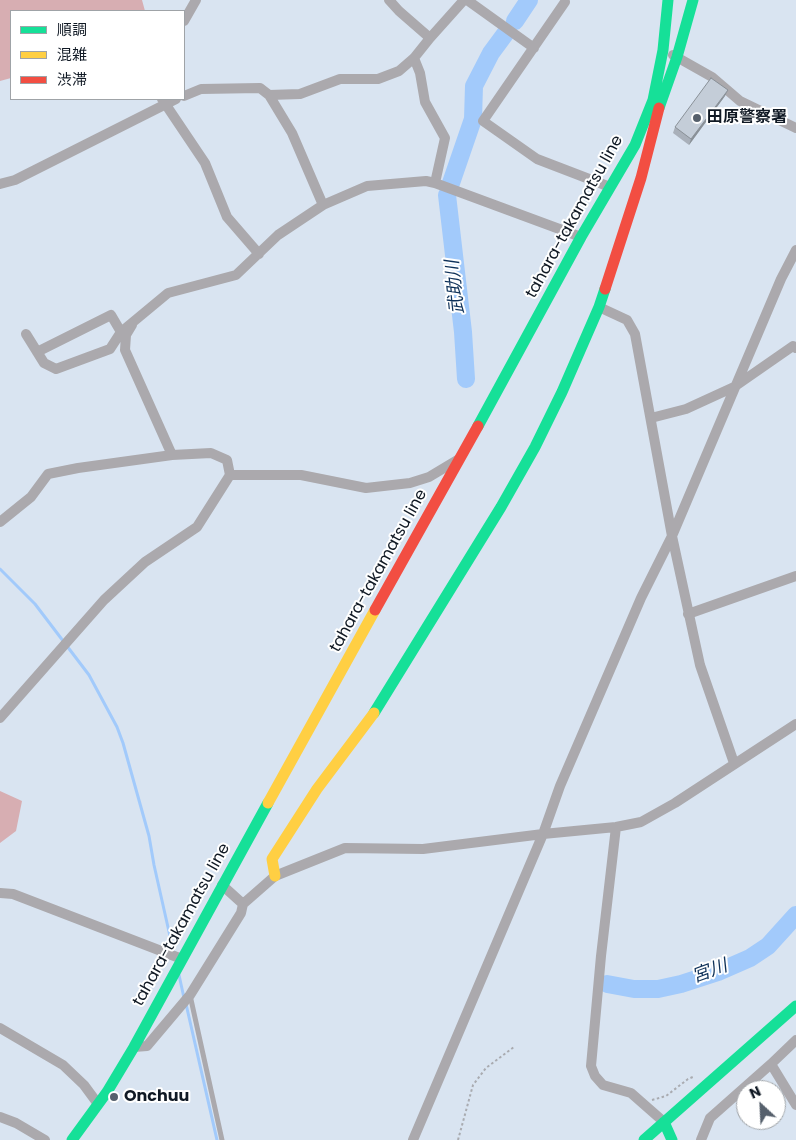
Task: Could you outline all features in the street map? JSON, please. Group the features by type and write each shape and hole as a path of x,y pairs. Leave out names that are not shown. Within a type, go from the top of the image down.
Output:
{"main road":[{"name":"tahara-takamatsu line","path":"72,1140 107,1092 134,1047 581,237 635,145 656,102 668,0"},
{"path":"275,876 272,859 318,789 369,721 501,508 535,447 562,392 599,307 641,178 656,102 677,57 694,0"},
{"path":"644,1140 796,1006"},
{"path":"664,1122 672,1140"}],"street":[{"path":"185,19 196,0"},
{"path":"390,0 399,11 430,38"},
{"path":"269,95 300,94 340,79 378,80 399,71 414,58 466,0 534,48"},
{"path":"564,2 483,121 537,159 610,187"},
{"path":"663,50 712,77 740,101 796,128"},
{"path":"414,58 420,73 425,102 445,138 435,183"},
{"path":"185,96 201,89 250,88 260,88 269,95 292,133 323,205"},
{"path":"0,184 15,180 163,101 205,163 227,217 259,254"},
{"path":"26,334 44,363 56,369 110,349 121,332 168,293 236,275 278,235 323,205 367,186 426,181 435,183 581,237"},
{"path":"413,1140 543,834 560,786 641,598 672,536 781,279 796,250"},
{"path":"599,307 628,320 635,334 688,614 700,665 734,763"},
{"path":"37,352 111,315 121,332"},
{"path":"134,321 126,335 125,350 172,455"},
{"path":"651,418 686,409 734,387 793,346 796,348"},
{"path":"0,522 31,497 48,474 172,455 211,453 227,460 230,474 196,527 144,562 104,600 0,718"},
{"path":"230,474 301,475 366,488 410,483 429,477 460,458"},
{"path":"688,614 796,576"},
{"path":"134,1047 147,1046 190,995 241,913 243,904 275,876 345,848 423,849 616,827 641,822 675,803 796,724"},
{"path":"616,827 591,1066 595,1076 603,1085 631,1093 664,1122"},
{"path":"222,885 243,904"},
{"path":"0,893 13,894 182,959"},
{"path":"0,1028 63,1065 84,1084 98,1104"},
{"path":"701,1140 710,1118 772,1064 796,1040"},
{"path":"772,1064 796,1105"},
{"path":"0,1117 16,1122 45,1140"}],"lane":[{"path":"190,995 222,1140"}],"path":[{"path":"458,1140 473,1085 486,1068 514,1046"}],"shaded area":[{"path":"0,0 142,0 145,10 10,10 10,78 0,81"},
{"path":"0,791 22,801 16,831 0,843"}],"building":[{"path":"711,78 728,90 691,139 675,127"}],"waterway":[{"name":"武助川","path":"515,21 529,0"},
{"name":"武助川","path":"451,183 473,119 474,86 491,53 505,34"},
{"name":"武助川","path":"447,195 463,332 466,379"},
{"path":"0,569 35,604 89,675 117,727 149,836 174,954"},
{"name":"宮川","path":"607,984 634,989 658,989 718,972 750,958 768,946 796,915"},
{"path":"179,975 184,998"},
{"path":"186,1004 217,1140"}],"traffic: fast":[{"path":"478,426 581,237 635,145 653,100 663,50 668,0"},
{"path":"659,108 677,57 693,0"},
{"path":"374,713 501,507 535,447 562,392 605,289"},
{"path":"72,1140 107,1092 134,1047 268,803"},
{"path":"644,1140 796,1006"},
{"path":"664,1122 672,1140"}],"traffic: slow":[{"path":"268,803 375,610"},
{"path":"275,876 272,859 317,789 374,713"}],"traffic: jam":[{"path":"605,289 641,178 659,108"},
{"path":"375,610 478,426"}],"place":[{"name":"田原警察署","path":"697,118"},
{"name":"Onchuu","path":"114,1097"}]}
